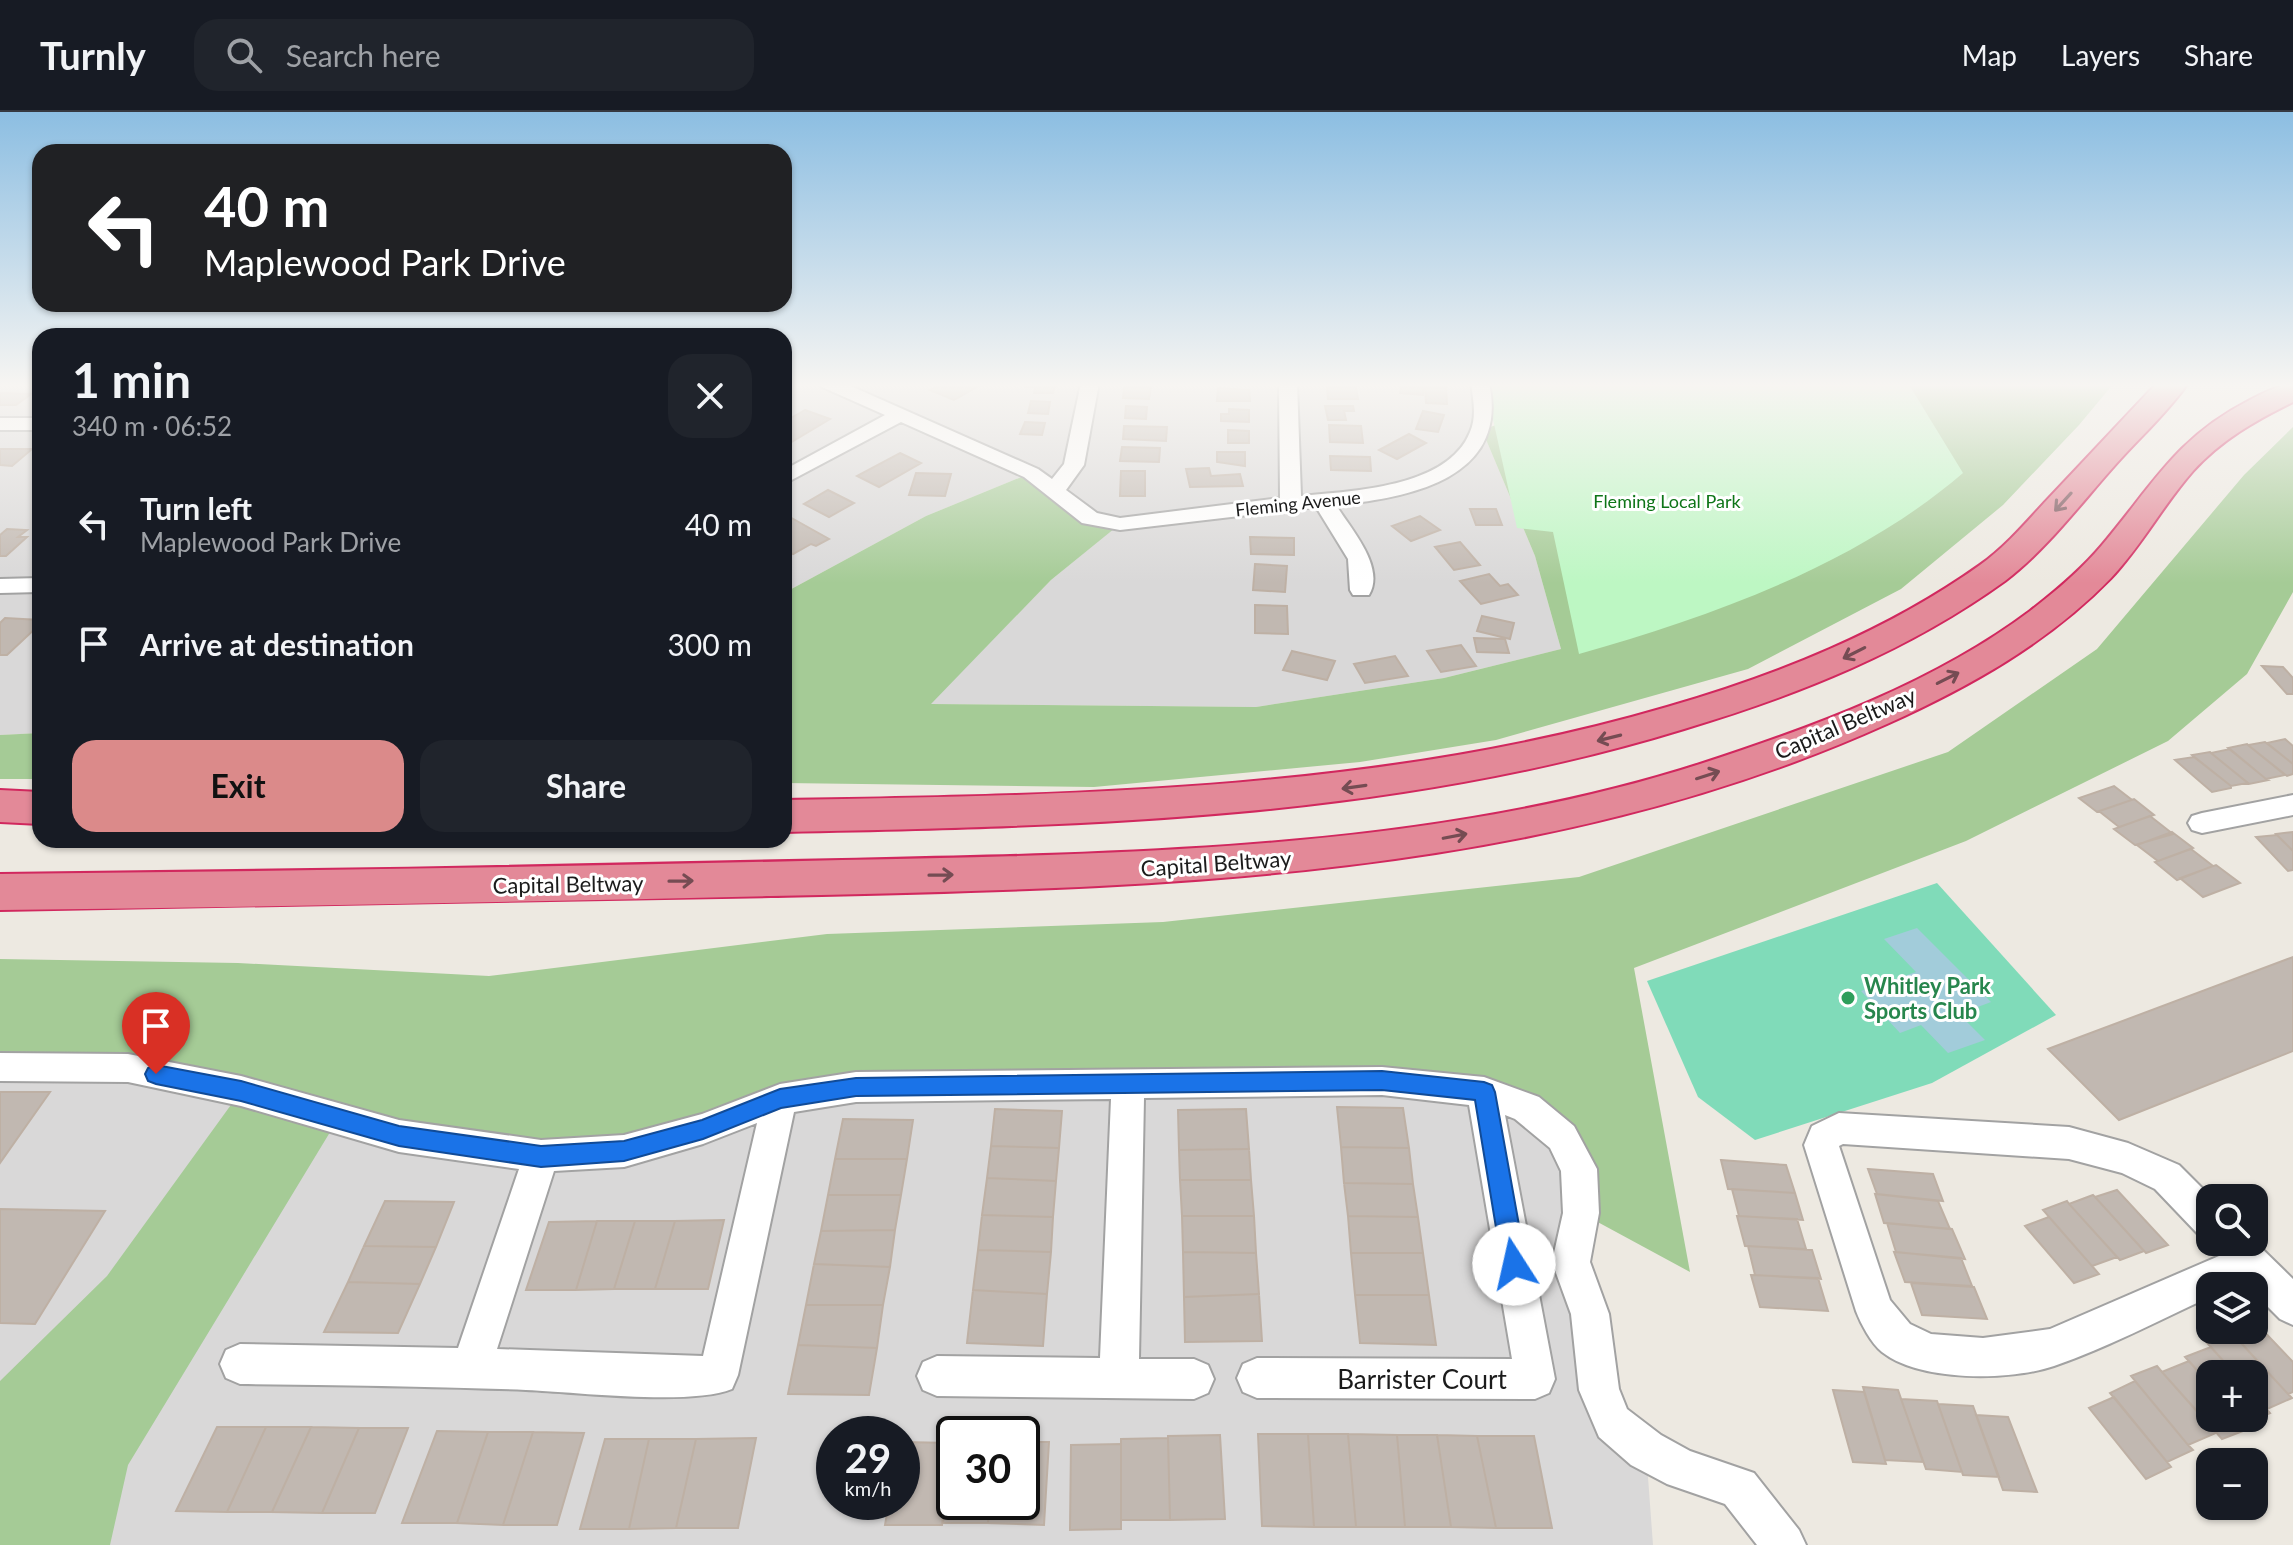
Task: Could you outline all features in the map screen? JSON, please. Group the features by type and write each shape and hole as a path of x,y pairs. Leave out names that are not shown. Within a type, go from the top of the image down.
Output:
{"highway":[{"path":"792,816 1185,805 1411,779 1611,738 1690,715 1842,659 1909,625 1988,576 2035,533 2111,450"},
{"name":"Capital Beltway","path":"0,892 435,887 1060,873 1198,866 1424,841 1552,818 1648,794 1821,736 1967,668 2015,639 2064,603 2103,567 2178,468 2196,450"},
{"path":"2103,567 2190,473 2220,450"},
{"path":"0,806 32,808"},
{"path":"0,831 32,831"},
{"path":"0,923 435,887"}],"street":[{"path":"792,474 835,450"},
{"name":"Fleming Avenue","path":"978,450 1031,473 1090,518 1120,524 1378,494 1422,482 1460,460 1467,450"},
{"path":"1054,491 1074,465 1077,450"},
{"path":"1290,450 1291,503"},
{"path":"1322,500 1359,559 1361,590"},
{"path":"0,586 32,585"},
{"path":"2202,823 2293,805"},
{"path":"0,1067 128,1068 241,1091 399,1136 541,1156 624,1151 703,1129 780,1099 856,1087 1382,1081 1484,1092 1527,1108 1562,1137 1579,1169 1581,1213 1571,1262 1590,1314 1599,1390 1613,1423 1646,1450 1682,1469 1739,1488 1784,1545"},
{"path":"1119,1378 1128,1082"},
{"name":"Barrister Court","path":"1257,1378 1535,1379 1484,1092"},
{"path":"240,1364 471,1368 675,1377 718,1375 780,1099"},
{"path":"2196,1207 2167,1177 2128,1159 2069,1143 1839,1128 1824,1137 1821,1145 1875,1311 1896,1338 1930,1353 1983,1358 2051,1348 2231,1256"},
{"path":"471,1368 541,1156"},
{"path":"2243,1256 2293,1306"},
{"path":"937,1376 1194,1379"}],"shaded area":[{"path":"0,450 32,450 32,733 0,735"},
{"path":"792,450 1490,450 1535,556 1561,649 1444,678 1256,707 930,704 1051,580 1119,524 1090,518 1031,473 926,516 792,589"},
{"path":"0,1067 780,1099 1484,1092 1562,1137 1613,1423 1646,1450 1653,1545 0,1545"}],"green space":[{"path":"1490,450 2055,450 2003,505 1901,589 1748,669 1496,740 1360,762 1094,787 792,783 792,589 926,516 1031,473 1089,518 1120,524 1051,580 931,704 1256,707 1444,678 1561,649 1535,556"},
{"name":"Fleming Local Park","path":"1500,450 1949,450 1963,473 1921,506 1830,561 1781,584 1680,623 1579,654 1553,532 1517,528"},
{"path":"2270,450 2293,450 2293,592 2247,674 2168,741 1966,841 1634,968 1690,1272 1581,1213 1579,1169 1484,1092 856,1087 624,1151 338,1119 128,1465 110,1545 0,1545 0,1381 107,1276 241,1091 0,1067 0,959 238,963 489,976 827,934 1163,922 1579,877 1948,752 2097,649 2244,475"},
{"path":"32,733 32,779 0,779 0,735"},
{"name":"Whitley Park Sports Club","path":"1937,883 2056,1015 1932,1083 1755,1140 1698,1097 1647,981"}],"water":[{"path":"1917,928 1991,1002 1959,1014 1985,1040 1948,1053 1921,1025 1900,1033 1861,991 1916,972 1884,939"}],"building":[{"path":"0,450 31,450 12,466 0,465"},
{"path":"1122,450 1160,450 1159,462 1120,461"},
{"path":"1379,450 1414,450 1397,459"},
{"path":"1217,452 1245,452 1245,466 1217,462"},
{"path":"900,453 921,463 879,487 857,476"},
{"path":"1330,456 1370,457 1371,471 1331,470"},
{"path":"1209,468 1211,476 1240,474 1243,486 1190,487 1186,469"},
{"path":"1121,471 1145,471 1145,496 1120,496"},
{"path":"916,473 951,474 945,496 909,495"},
{"path":"828,490 854,503 829,517 804,504"},
{"path":"1470,509 1496,509 1502,525 1476,525"},
{"path":"1420,516 1440,530 1411,541 1392,526"},
{"path":"792,518 829,539 816,546 811,544 793,554"},
{"path":"7,529 27,530 18,537 27,537 6,556 0,556 0,535"},
{"path":"1250,537 1294,538 1294,555 1251,554"},
{"path":"1460,542 1480,565 1454,570 1435,547"},
{"path":"1255,564 1287,566 1285,592 1253,590"},
{"path":"1489,574 1500,586 1508,584 1518,595 1481,604 1460,581"},
{"path":"1255,605 1287,606 1288,634 1255,633"},
{"path":"1482,616 1514,623 1510,639 1477,631"},
{"path":"5,618 32,620 32,632 7,655 0,655 0,623"},
{"path":"1474,638 1505,639 1509,653 1477,652"},
{"path":"1461,645 1476,666 1441,672 1427,651"},
{"path":"1292,651 1335,661 1327,680 1283,670"},
{"path":"1395,656 1408,676 1365,683 1354,664"},
{"path":"2262,666 2283,667 2293,678 2293,694 2287,694"},
{"path":"2285,739 2293,746 2293,764 2267,743"},
{"path":"2265,742 2293,764 2293,774 2287,776 2248,745"},
{"path":"2247,744 2285,775 2266,779 2228,748"},
{"path":"2230,749 2268,780 2249,784 2211,753"},
{"path":"2210,752 2248,783 2231,786 2192,755"},
{"path":"2194,757 2231,788 2212,792 2175,760"},
{"path":"2114,786 2132,800 2097,812 2079,798"},
{"path":"2134,799 2154,815 2119,827 2099,811"},
{"path":"2150,816 2173,834 2135,845 2114,829"},
{"path":"2172,832 2193,848 2158,861 2137,845"},
{"path":"2293,832 2293,851 2276,834"},
{"path":"2277,835 2293,851 2293,870 2288,871 2256,837"},
{"path":"2191,849 2213,866 2177,880 2155,862"},
{"path":"2216,865 2240,883 2203,897 2180,878"},
{"path":"2293,957 2293,1051 2119,1120 2048,1049"},
{"path":"0,1092 50,1092 0,1163"},
{"path":"1337,1107 1403,1108 1409,1148 1341,1147"},
{"path":"995,1109 1062,1111 1059,1148 991,1146"},
{"path":"1246,1109 1249,1149 1179,1150 1178,1110"},
{"path":"843,1119 913,1120 907,1159 835,1159"},
{"path":"991,1146 1059,1148 1056,1181 987,1178"},
{"path":"1341,1147 1409,1148 1413,1184 1344,1183"},
{"path":"1249,1149 1251,1180 1180,1180 1179,1150"},
{"path":"835,1159 907,1159 901,1195 828,1195"},
{"path":"1721,1160 1786,1165 1795,1193 1728,1189"},
{"path":"1868,1169 1933,1174 1943,1201 1877,1194"},
{"path":"987,1178 1056,1181 1053,1217 982,1215"},
{"path":"1180,1180 1251,1180 1254,1216 1182,1216"},
{"path":"1344,1183 1413,1184 1418,1217 1348,1216"},
{"path":"1732,1189 1795,1193 1803,1220 1739,1216"},
{"path":"2117,1190 2168,1245 2146,1253 2095,1197"},
{"path":"1875,1194 1938,1201 1950,1229 1884,1223"},
{"path":"828,1195 901,1195 895,1230 821,1231"},
{"path":"2093,1195 2144,1251 2120,1260 2069,1204"},
{"path":"385,1201 454,1202 436,1247 364,1246"},
{"path":"2067,1201 2117,1257 2092,1266 2043,1210"},
{"path":"0,1209 105,1211 35,1324 0,1323"},
{"path":"982,1215 1053,1217 1051,1252 978,1250"},
{"path":"1182,1216 1254,1216 1256,1253 1183,1252"},
{"path":"1348,1216 1418,1217 1423,1253 1351,1253"},
{"path":"1737,1216 1797,1219 1806,1249 1745,1246"},
{"path":"2049,1217 2099,1274 2074,1283 2025,1226"},
{"path":"724,1220 708,1289 655,1289 675,1221"},
{"path":"597,1221 635,1221 614,1289 576,1290"},
{"path":"597,1221 576,1290 526,1290 549,1222"},
{"path":"635,1221 675,1221 655,1289 614,1289"},
{"path":"1887,1223 1952,1229 1965,1259 1896,1252"},
{"path":"895,1230 890,1267 814,1264 821,1231"},
{"path":"364,1246 436,1247 420,1284 348,1282"},
{"path":"1748,1246 1812,1250 1821,1279 1755,1275"},
{"path":"978,1250 1051,1252 1047,1294 973,1290"},
{"path":"1183,1252 1256,1253 1259,1294 1184,1297"},
{"path":"1894,1252 1961,1258 1972,1286 1905,1282"},
{"path":"1351,1253 1423,1253 1429,1295 1355,1295"},
{"path":"814,1264 890,1267 883,1305 806,1305"},
{"path":"1751,1275 1818,1278 1828,1311 1760,1307"},
{"path":"348,1282 420,1284 398,1333 324,1332"},
{"path":"1911,1283 1974,1287 1987,1319 1922,1315"},
{"path":"973,1290 1047,1294 1043,1346 967,1343"},
{"path":"1259,1294 1262,1341 1185,1342 1184,1297"},
{"path":"1355,1295 1429,1295 1436,1345 1360,1343"},
{"path":"806,1305 883,1305 877,1348 798,1345"},
{"path":"2268,1336 2293,1362 2293,1392 2288,1394 2268,1372 2268,1360 2257,1360 2242,1344 2268,1344"},
{"path":"2208,1344 2242,1344 2257,1360 2222,1360"},
{"path":"798,1345 877,1348 869,1395 788,1394"},
{"path":"2211,1347 2223,1360 2196,1360 2196,1369 2185,1357"},
{"path":"2189,1361 2196,1369 2196,1410 2162,1372"},
{"path":"2157,1366 2196,1410 2196,1432 2216,1433 2188,1445 2131,1376"},
{"path":"2268,1372 2292,1398 2268,1409"},
{"path":"2135,1381 2193,1450 2167,1462 2110,1393"},
{"path":"1863,1387 1898,1390 1923,1462 1885,1460"},
{"path":"1833,1390 1864,1392 1886,1464 1853,1462"},
{"path":"2114,1397 2171,1467 2146,1479 2089,1408"},
{"path":"1901,1399 1937,1401 1962,1472 1926,1469"},
{"path":"1938,1404 1973,1406 1999,1477 1963,1475"},
{"path":"1976,1415 2008,1417 2037,1492 2003,1490"},
{"path":"217,1427 266,1427 227,1512 176,1511"},
{"path":"266,1427 311,1427 272,1512 227,1512"},
{"path":"311,1427 359,1428 322,1513 272,1512"},
{"path":"359,1428 408,1428 375,1513 322,1513"},
{"path":"437,1431 488,1432 457,1523 402,1523"},
{"path":"488,1432 533,1432 503,1525 457,1523"},
{"path":"533,1432 584,1433 557,1525 503,1525"},
{"path":"2216,1432 2240,1432 2222,1439"},
{"path":"1258,1434 1308,1434 1314,1527 1262,1526"},
{"path":"1308,1434 1348,1434 1356,1527 1314,1527"},
{"path":"1348,1434 1397,1435 1405,1527 1356,1527"},
{"path":"1220,1435 1225,1519 1170,1520 1168,1436"},
{"path":"1397,1435 1437,1435 1451,1527 1405,1527"},
{"path":"1437,1435 1477,1436 1496,1528 1451,1527"},
{"path":"1477,1436 1534,1436 1552,1528 1496,1528"},
{"path":"756,1438 738,1528 676,1528 696,1439"},
{"path":"1168,1438 1170,1520 1121,1520 1121,1439"},
{"path":"605,1439 649,1439 629,1529 580,1529"},
{"path":"649,1439 696,1439 676,1528 629,1529"},
{"path":"920,1442 936,1443 936,1520 943,1520 942,1525 885,1525 886,1520 920,1520"},
{"path":"1040,1442 1049,1442 1044,1525 988,1523 988,1520 1040,1520"},
{"path":"1121,1444 1121,1529 1070,1530 1071,1445"},
{"path":"943,1520 988,1520 988,1523 943,1523"}],"place":[{"name":"Whitley Park Sports Club","path":"1848,998"}],"route":[{"path":"156,1074 241,1091 399,1136 541,1156 624,1151 703,1129 780,1099 856,1087 1382,1081 1484,1092 1514,1264"}]}
